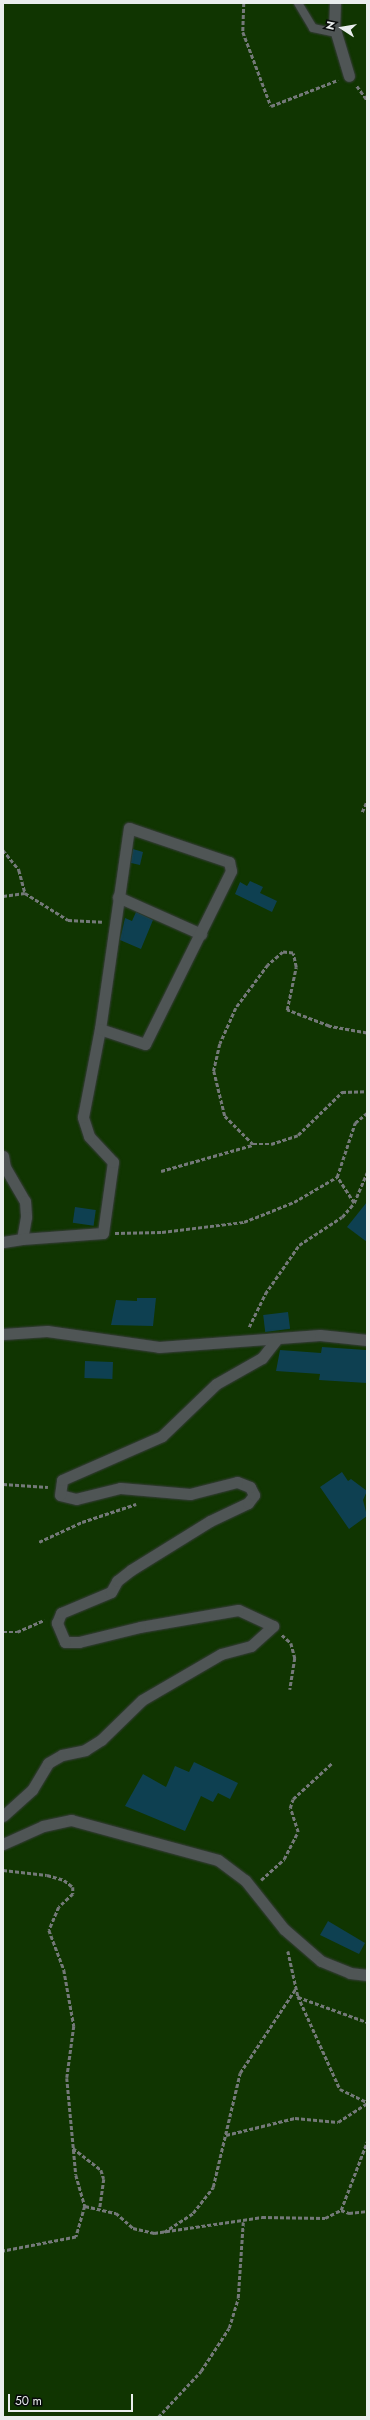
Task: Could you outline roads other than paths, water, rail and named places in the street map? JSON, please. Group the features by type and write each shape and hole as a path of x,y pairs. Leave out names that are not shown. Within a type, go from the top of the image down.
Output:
{"street":[{"path":"335,3 336,33 349,76"},
{"path":"3,1242 22,1239 103,1233 113,1162 90,1136 83,1116 100,1029 114,923 129,828 229,862 231,871 146,1044 100,1029"},
{"path":"118,898 201,934"},
{"path":"3,1156 5,1167 25,1201 22,1239"},
{"path":"3,1334 46,1331 159,1348 276,1340 320,1335 367,1340"},
{"path":"3,1816 32,1790 48,1763 62,1755 85,1750 101,1740 142,1700 221,1654 251,1646 273,1626 238,1610 140,1627 80,1642 64,1642 57,1623 61,1613 111,1592 117,1581 131,1570 210,1521 248,1503 254,1495 250,1487 237,1482 190,1494 120,1488 76,1498 60,1495 58,1488 62,1480 77,1471 120,1457 162,1436 216,1384 262,1358 276,1340"},
{"path":"3,1844 44,1826 71,1820 218,1860 252,1888 284,1929 335,1968 367,1975"}],"lane":[{"path":"298,3 313,28 336,33"}]}
